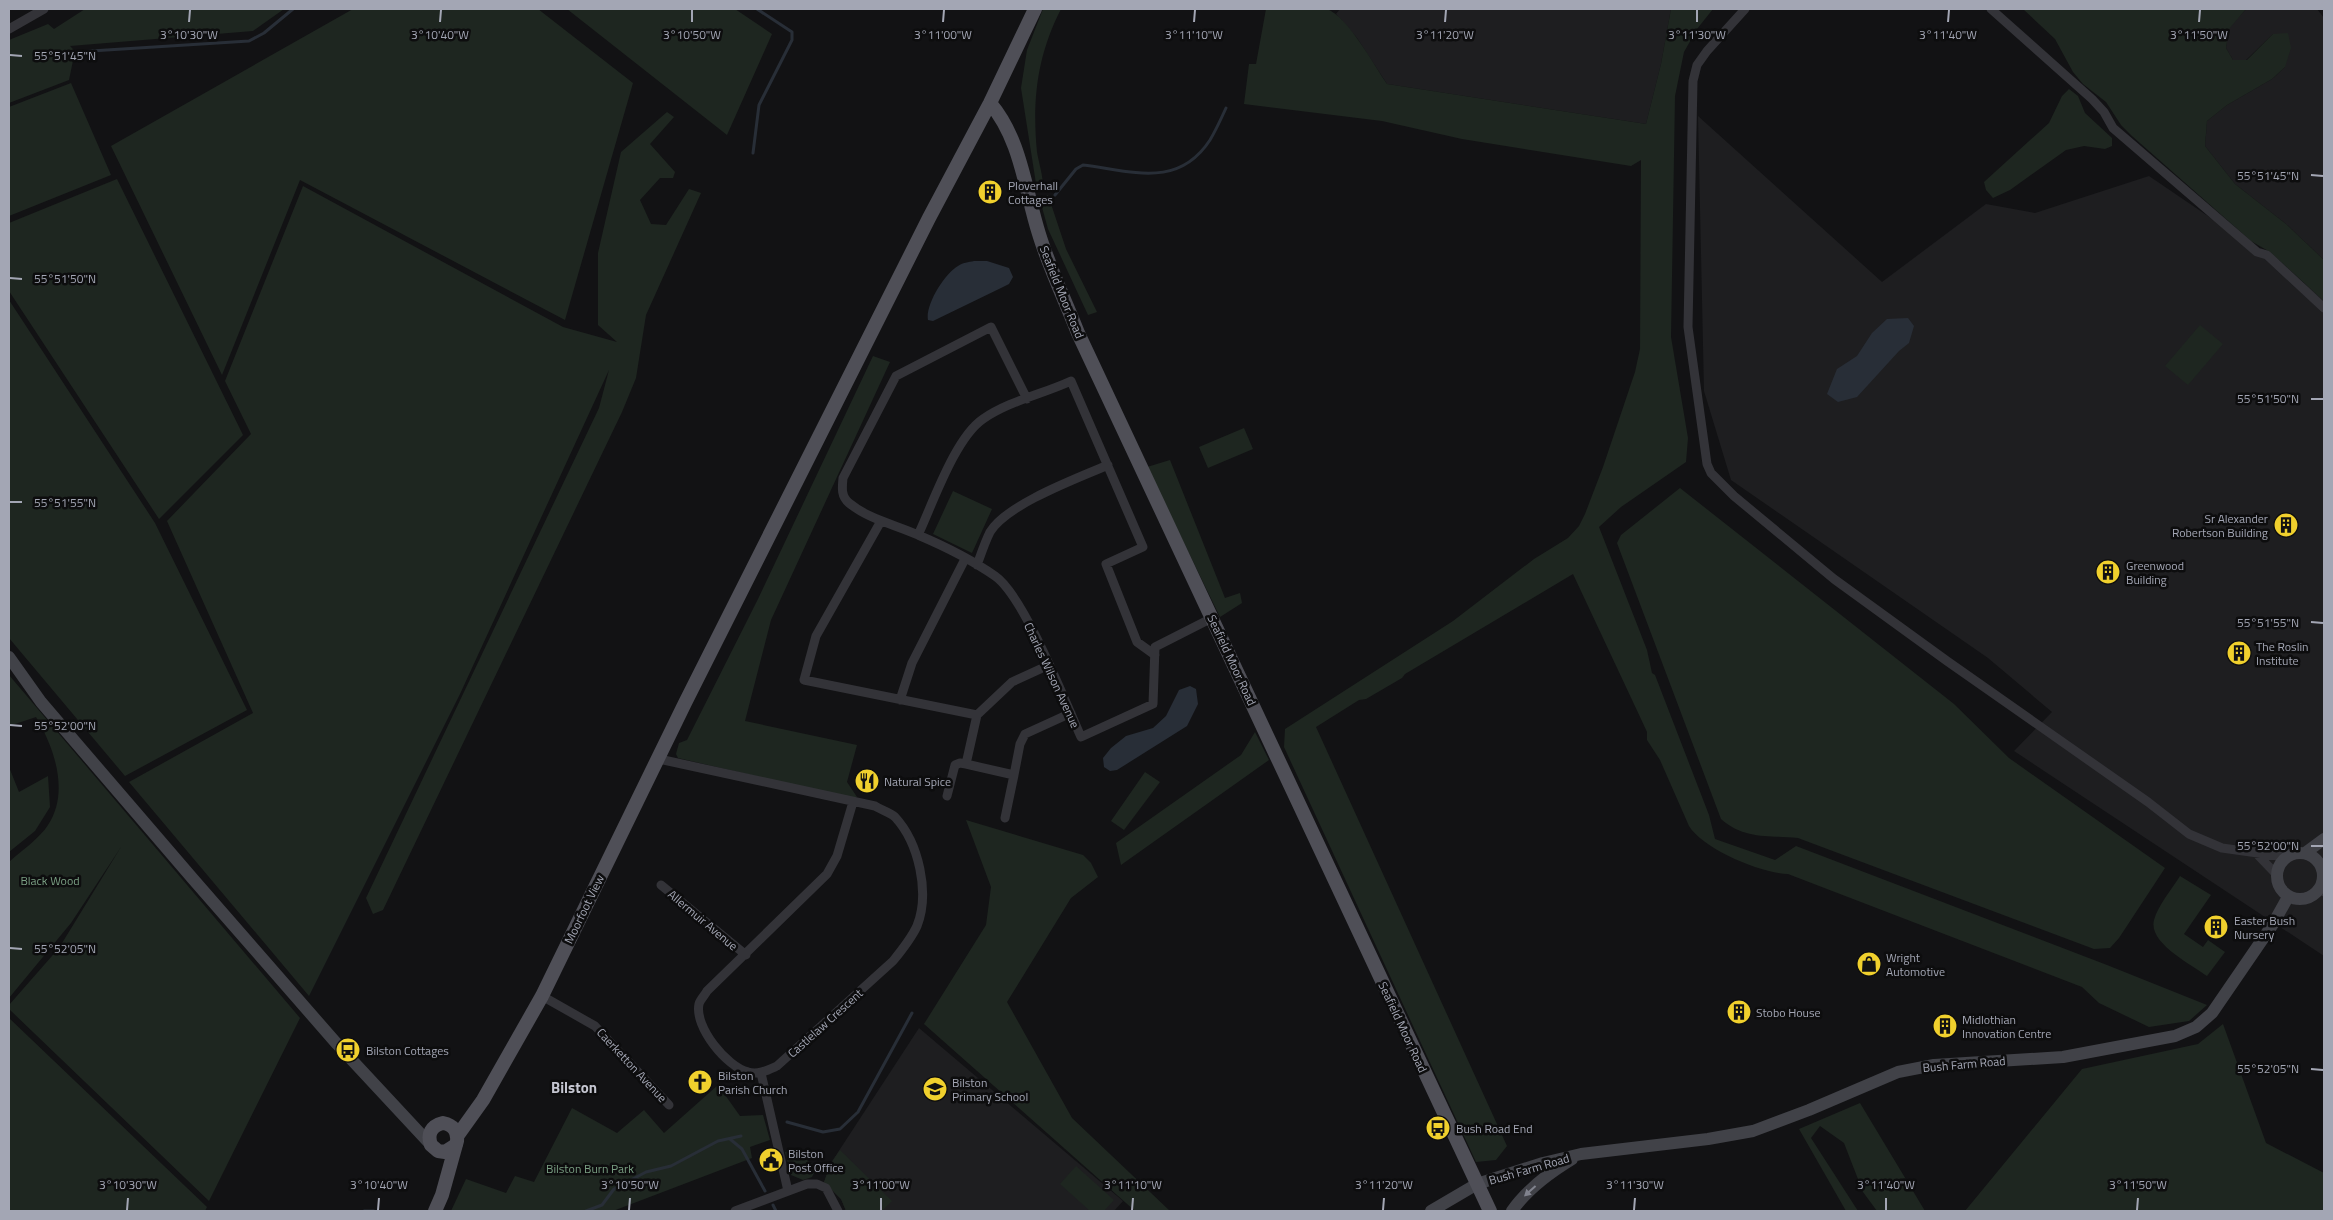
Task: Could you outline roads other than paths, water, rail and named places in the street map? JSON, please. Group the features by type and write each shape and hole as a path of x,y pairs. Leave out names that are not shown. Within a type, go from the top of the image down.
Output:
{"main road":[{"name":"Moorfoot View","path":"435,1211 457,1140 495,1081 542,996 685,703 929,218 990,102 1035,9"},
{"name":"Seafield Moor Road","path":"990,102 1000,114 1011,136 1039,235 1078,333 1490,1211"},
{"name":"Moorfoot View","path":"448,1124 475,1110"},
{"path":"434,1148 445,1152 457,1140 456,1131 448,1124 438,1124 430,1132 434,1148 445,1181"}],"street":[{"path":"9,29 44,9"},
{"path":"1745,9 1707,51 1697,65 1693,81 1688,327 1705,449 1711,473 1734,496 1834,579 1947,661 2140,796 2189,834 2222,848 2286,857"},
{"path":"1990,9 2092,99 2104,112 2113,128 2257,252 2267,256 2324,308"},
{"name":"Charles Wilson Avenue","path":"1027,399 991,327 896,376 843,478 841,490 848,502 881,521 918,535 998,577 1016,601 1049,665 1082,737 1153,704 1155,656"},
{"path":"918,535 960,446 971,429 984,418 1071,380 1143,547 1106,564 1137,642 1155,656"},
{"path":"977,565 991,531 1008,514 1052,489 1108,465"},
{"path":"881,521 816,636 804,680 977,716"},
{"path":"900,700 912,664 965,559"},
{"path":"1155,656 1155,647 1212,618"},
{"path":"9,657 41,702 193,880 337,1044 434,1148"},
{"path":"966,764 977,716 1012,682 1049,665"},
{"path":"1005,818 1020,744 1025,734 1070,713"},
{"name":"Castlelaw Crescent","path":"659,759 875,806 893,816 904,828 915,853 922,902 917,925 908,943 893,961 777,1066 761,1073"},
{"path":"947,796 955,765 960,763 1014,775"},
{"path":"788,1190 761,1073 749,1073 734,1067 702,1027 699,1004 707,991 827,874 837,856 853,802"},
{"path":"2305,853 2324,839"},
{"path":"2254,851 2276,875 2278,885 2288,897 2295,899 2308,898 2322,891 2322,858 2305,853 2292,854 2281,862 2276,875"},
{"name":"Allermuir Avenue","path":"661,885 746,955"},
{"name":"Bush Farm Road","path":"1431,1211 1477,1184 1543,1163 1580,1154 1708,1139 1753,1131 1809,1110 1898,1072 1925,1067 2063,1057 2175,1036 2196,1027 2212,1013 2273,924 2288,897"},
{"name":"Caerketton Avenue","path":"542,996 595,1026 669,1105"},
{"path":"406,1118 434,1127"},
{"name":"Bush Farm Road","path":"1512,1211 1524,1196 1549,1174 1580,1154"},
{"path":"735,1211 788,1190 807,1184 817,1184 826,1188 838,1211"}],"waterway":[{"path":"75,52 249,41 264,33 293,9"},
{"path":"753,153 759,105 792,40 792,32 757,9"},
{"path":"1055,195 1076,169 1083,165 1136,173 1169,171 1184,165 1197,155 1210,140 1226,108"},
{"path":"787,1122 823,1132 840,1129 858,1112 912,1013"},
{"path":"586,1211 602,1205 614,1189 646,1172 671,1166 718,1141 741,1136"},
{"path":"730,1139 742,1149 765,1191"},
{"path":"773,1205 776,1211"},
{"path":"364,1211 374,1211"}],"place":[{"name":"Ploverhall Cottages","path":"990,192"},
{"name":"Sr Alexander Robertson Building","path":"2286,525"},
{"name":"Greenwood Building","path":"2108,572"},
{"name":"The Roslin Institute","path":"2239,653"},
{"name":"Natural Spice","path":"867,781"},
{"name":"Easter Bush Nursery","path":"2216,927"},
{"name":"Wright Automotive","path":"1869,964"},
{"name":"Stobo House","path":"1739,1012"},
{"name":"Midlothian Innovation Centre","path":"1945,1026"},
{"name":"Bilston Cottages","path":"348,1050"},
{"name":"Bilston Parish Church","path":"700,1082"},
{"name":"Bilston Primary School","path":"935,1089"},
{"name":"Bush Road End","path":"1438,1128"},
{"name":"Bilston Post Office","path":"771,1160"}],"district":[{"name":"Bilston","path":"574,1087"}],"park label":[{"name":"Black Wood","path":"50,880"},
{"name":"Bilston Burn Park","path":"590,1168"}]}
